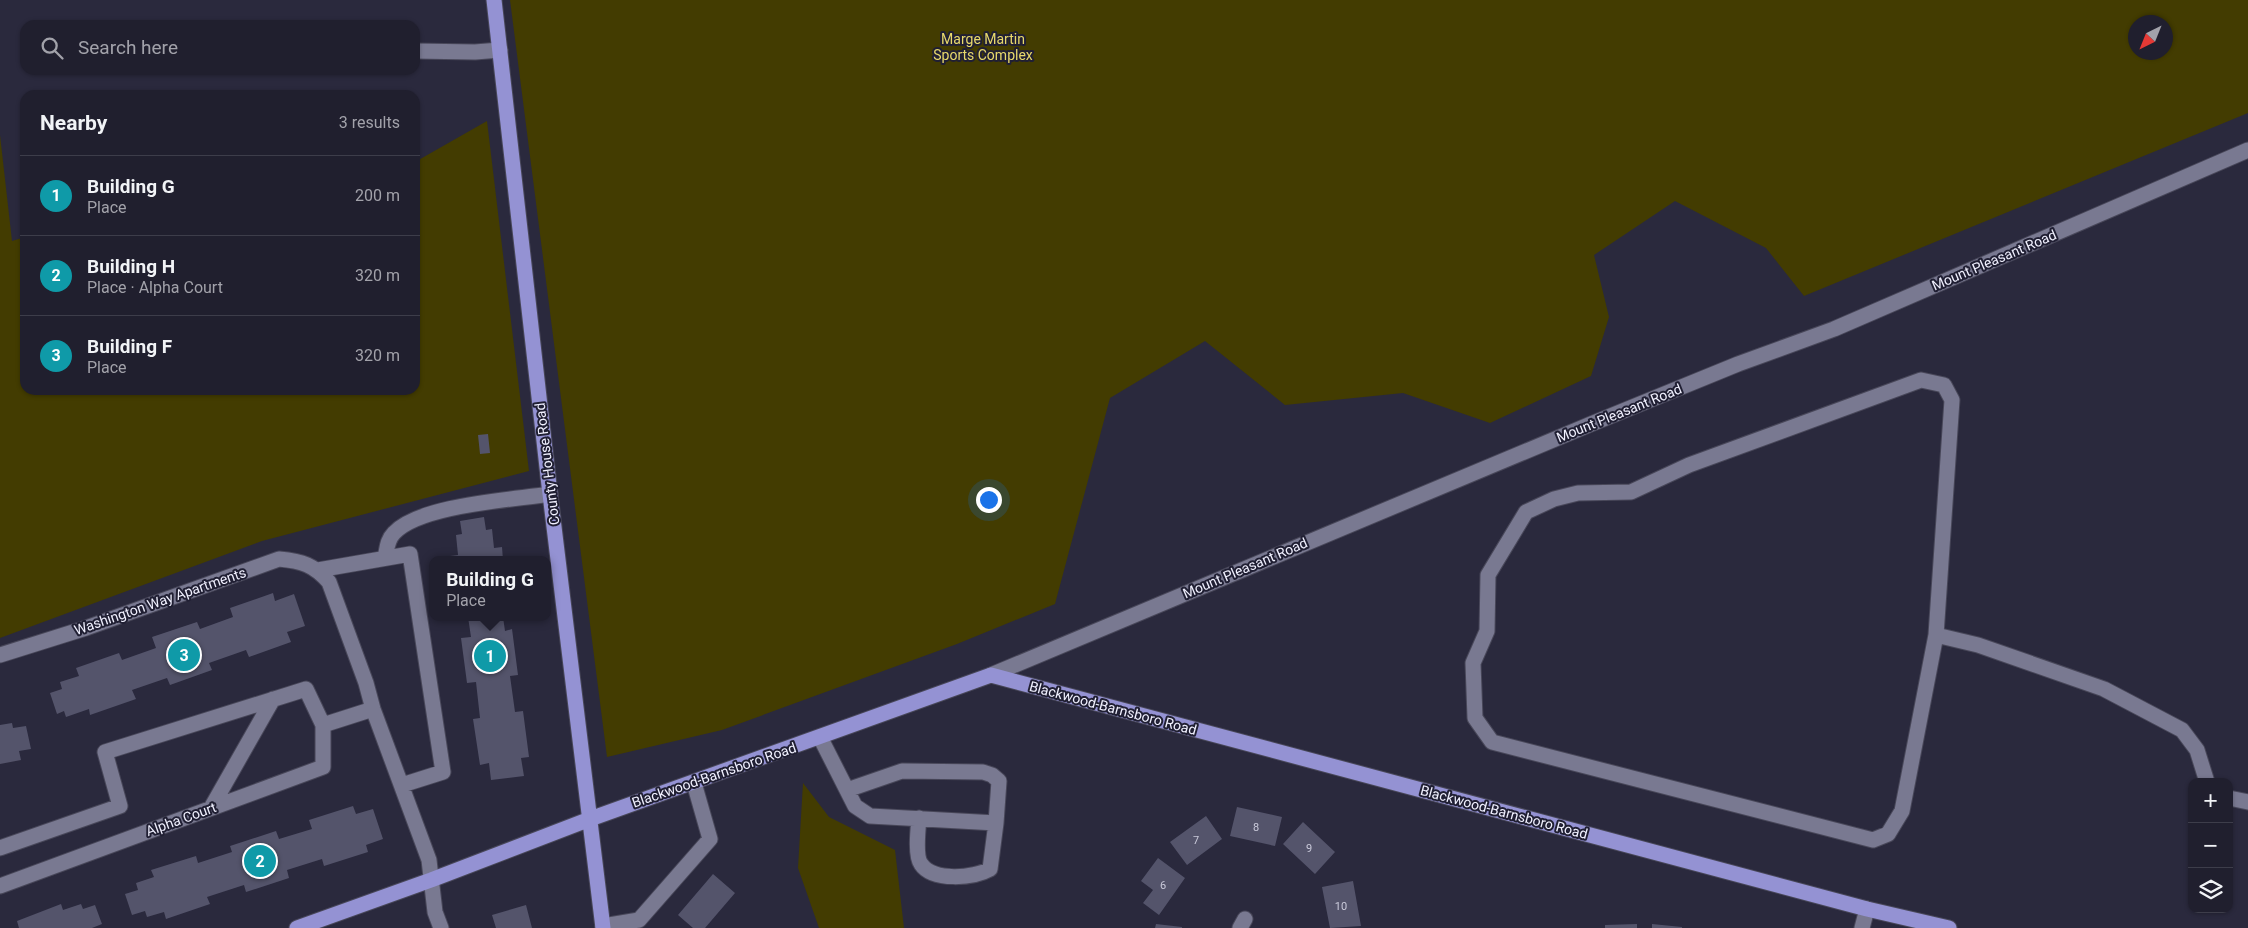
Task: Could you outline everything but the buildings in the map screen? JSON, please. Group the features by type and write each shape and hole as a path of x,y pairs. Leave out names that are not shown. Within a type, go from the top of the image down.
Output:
{"main road":[{"name":"County House Road","path":"494,0 550,494 603,927"},
{"name":"Blackwood-Barnsboro Road","path":"297,928 431,880 590,819 991,676 1866,909 1949,928"}],"street":[{"path":"420,51 475,52 500,50"},
{"name":"Mount Pleasant Road","path":"991,676 1582,428 1738,364 1834,329 2248,150"},
{"path":"1921,380 1944,385 1952,400 1936,634 1902,811 1888,834 1873,840 1492,742 1475,718 1473,663 1487,631 1488,575 1526,512 1554,499 1578,493 1631,492 1689,465 1921,380"},
{"path":"385,558 388,541 394,533 419,517 443,510 550,494"},
{"path":"318,570 410,554 443,772 402,785"},
{"name":"Washington Way Apartments","path":"0,655 95,625 279,559 304,563 318,570"},
{"path":"318,570 329,582 366,683 372,709 429,860 435,912 441,928"},
{"path":"1936,634 1978,645 2104,689 2182,730 2197,750 2206,778"},
{"path":"0,848 120,806 105,752 306,689 323,725 372,709"},
{"path":"211,808 273,700"},
{"name":"Alpha Court","path":"0,886 323,767 323,725"},
{"path":"820,738 855,806 870,816 996,823"},
{"path":"847,790 902,771 983,772 992,775 999,781 990,869 974,876 942,876 922,866 918,858 918,818"},
{"path":"603,927 639,920 710,839 694,783"},
{"path":"2233,800 2248,802"},
{"path":"1862,928 1866,909"}],"green space":[{"name":"Marge Martin Sports Complex","path":"510,0 2248,0 2248,113 1804,296 1766,248 1675,201 1594,255 1609,317 1591,376 1490,423 1403,393 1285,405 1205,341 1110,398 1055,604 957,644 722,730 607,757"},
{"path":"487,121 529,471 262,541 0,638 0,135 12,241 20,239 20,395 420,395 420,159"},
{"path":"803,783 829,817 895,850 904,928 819,928 798,868"}],"place":[{"name":"Building F","path":"184,655"},
{"name":"Building G","path":"490,656"},
{"name":"Building H","path":"260,861"}]}
